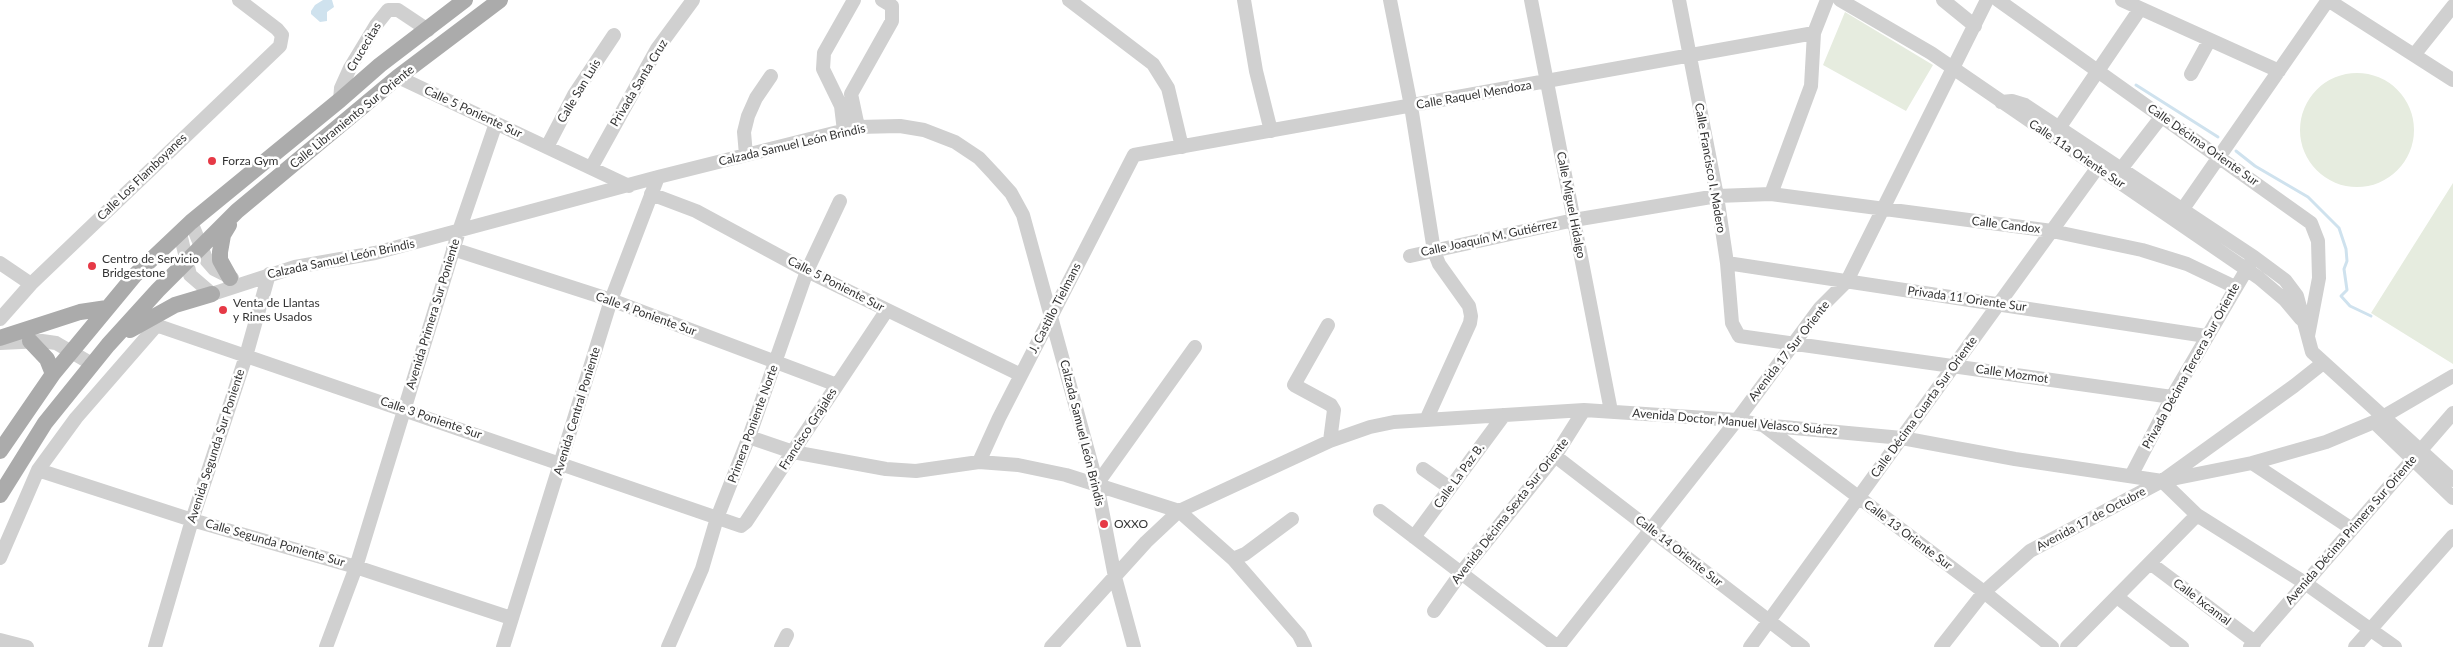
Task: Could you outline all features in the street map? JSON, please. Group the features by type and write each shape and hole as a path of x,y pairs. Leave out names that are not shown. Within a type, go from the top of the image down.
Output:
{"main road":[{"name":"Calle Libramiento Sur Oriente","path":"0,451 53,374 135,275 186,228 380,65 465,0"},
{"name":"Calle Libramiento Sur Oriente","path":"0,495 45,423 92,364 237,211 398,77 500,0"},
{"path":"237,211 222,235 220,260 237,281"},
{"path":"108,345 150,323 175,305 212,294"},
{"path":"0,338 72,315 108,308"},
{"path":"30,341 47,359 53,374"}],"street":[{"name":"Calle Los Flamboyanes","path":"0,319 31,284 280,46 282,35 277,29 239,0"},
{"name":"Privada Santa Cruz","path":"591,168 657,49 693,0"},
{"path":"844,131 841,106 823,69 824,53 854,0"},
{"path":"858,128 851,94 892,22 892,6 882,0"},
{"path":"1069,0 1152,64 1157,70 1168,88 1182,147"},
{"path":"1244,0 1256,71 1271,131"},
{"path":"1390,0 1411,106 1434,251 1439,264 1469,306 1471,316 1470,323 1427,418"},
{"name":"Calle Miguel Hidalgo","path":"1531,0 1611,411"},
{"name":"Calle Francisco I. Madero","path":"1679,0 1717,196 1727,263 1732,323 1739,336"},
{"path":"1771,194 1811,86 1814,33 1827,0"},
{"name":"Calle 11a Oriente Sur","path":"1840,0 1896,32 2098,167 2178,216 2254,257 2263,272"},
{"path":"1942,0 1975,26"},
{"name":"Avenida 17 Sur Oriente","path":"1558,647 1736,420 1820,308 1847,281 1987,0"},
{"name":"Calle Décima Oriente Sur","path":"1998,0 2311,223 2318,241 2319,278 2308,338"},
{"path":"2122,0 2140,10 2279,71"},
{"path":"2178,216 2328,0 2453,80"},
{"name":"Crucecitas","path":"340,100 340,88 371,32 388,10 401,5 428,30"},
{"path":"2414,55 2453,6"},
{"path":"2059,128 2140,10"},
{"name":"Calle Raquel Mendoza","path":"1134,155 1814,33"},
{"name":"Calle San Luis","path":"546,147 574,95 614,35"},
{"path":"2191,74 2209,41"},
{"path":"746,155 744,132 748,116 756,98 772,76"},
{"name":"Calle 5 Poniente Sur","path":"398,77 629,186"},
{"name":"Calle 11a Oriente Sur","path":"2001,102 2012,101 2025,105 2121,169 2246,269 2263,272 2285,280 2297,296 2312,352 2417,455"},
{"path":"2121,169 2162,116"},
{"name":"Avenida Primera Sur Poniente","path":"326,647 356,567 453,249 496,123"},
{"name":"Calzada Samuel León Brindis","path":"212,294 237,281 375,253 658,177 858,128 900,126 924,130 956,142 979,158 1011,193 1023,215 1097,484 1115,577 1134,647"},
{"name":"J. Castillo Tielmans","path":"979,462 1021,375 1134,155"},
{"name":"Calle Décima Cuarta Sur Oriente","path":"1750,647 2098,167"},
{"name":"Avenida Central Poniente","path":"503,647 611,300 658,177"},
{"name":"Calle 5 Poniente Sur","path":"651,194 696,211 807,271 1021,375"},
{"name":"Calle Joaquín M. Gutiérrez","path":"1410,256 1574,220 1717,196 1771,194"},
{"name":"Calle Candox","path":"1771,194 2052,231 2142,250 2169,258 2187,264 2235,286"},
{"name":"Primera Poniente Norte","path":"668,647 702,569 718,518 750,437 807,271 840,201"},
{"path":"186,228 214,270 237,281"},
{"path":"186,228 186,263 190,275 212,294"},
{"name":"Calle 4 Poniente Sur","path":"453,249 611,300 837,385"},
{"name":"Privada Décima Tercera Sur Oriente","path":"2131,476 2206,336 2254,257"},
{"path":"0,263 31,284"},
{"name":"Privada 11 Oriente Sur","path":"1727,263 2206,336"},
{"name":"Avenida Segunda Sur Poniente","path":"154,647 192,520 246,356 269,274"},
{"name":"Francisco Grajales","path":"718,518 742,526 746,522 887,310"},
{"path":"0,558 38,470 150,323"},
{"name":"Calle 3 Poniente Sur","path":"150,323 404,408 718,518"},
{"path":"1328,325 1294,385 1331,405 1334,410 1330,441"},
{"name":"Calle Mozmot","path":"1739,336 2172,397"},
{"path":"0,343 30,341 56,343 92,364"},
{"path":"1097,484 1195,347"},
{"path":"2162,481 2294,386 2322,363"},
{"path":"2162,481 2252,463 2326,442 2379,419 2453,376"},
{"name":"Avenida Doctor Manuel Velasco Suárez","path":"1051,647 1146,542 1179,511 1330,441 1370,427 1427,418 1584,410 1736,420 1762,425 1902,438 2015,459 2162,481"},
{"name":"Avenida Décima Sexta Sur Oriente","path":"1434,611 1461,573 1555,456 1584,410"},
{"name":"Avenida Décima Primera Sur Oriente","path":"2252,644 2453,412"},
{"name":"Calle La Paz B.","path":"1414,537 1504,414"},
{"name":"Calle 13 Oriente Sur","path":"1762,425 1984,592 2052,647"},
{"path":"750,437 793,452 886,469 916,471 979,462 1018,465 1097,484 1179,511 1232,558 1298,635 1305,647"},
{"path":"2417,455 2453,480"},
{"path":"2417,455 2453,498"},
{"name":"Calle 14 Oriente Sur","path":"1555,456 1803,647"},
{"path":"2252,463 2352,529"},
{"path":"1423,469 1450,488"},
{"name":"Calle Segunda Poniente Sur","path":"38,470 192,520 356,567 512,618"},
{"path":"2162,481 2197,515 2305,583 2395,647"},
{"name":"Avenida 17 de Octubre","path":"1941,647 1984,592 2030,551 2162,481"},
{"path":"1380,511 1558,647"},
{"path":"2067,647 2197,515"},
{"path":"1232,558 1245,554 1292,519"},
{"path":"2355,647 2453,536"},
{"name":"Calle Ixcamal","path":"2150,563 2252,644"},
{"path":"2116,597 2182,647"},
{"path":"0,640 27,647"}],"shaded area":[{"path":"1845,12 1933,65 1906,111 1823,65"},
{"path":"2357,73 2379,77 2389,82 2405,98 2410,108 2414,130 2410,152 2405,162 2389,178 2379,183 2357,187 2335,183 2325,178 2309,162 2304,152 2300,130 2304,108 2309,98 2325,82 2335,77"},
{"path":"2453,183 2453,364 2371,313"}],"water":[{"path":"323,0 332,0 334,7 327,12 327,21 320,22 311,14 311,11 315,5"}],"waterway":[{"path":"2136,85 2218,137"},
{"path":"2236,151 2255,166 2308,197 2339,228 2346,249 2347,261 2344,269 2347,290 2341,296 2350,306 2371,316"}],"place":[{"name":"Forza Gym","path":"212,161"},
{"name":"Centro de Servicio Bridgestone","path":"92,266"},
{"name":"Venta de Llantas y Rines Usados","path":"223,310"},
{"name":"OXXO","path":"1104,524"}]}
